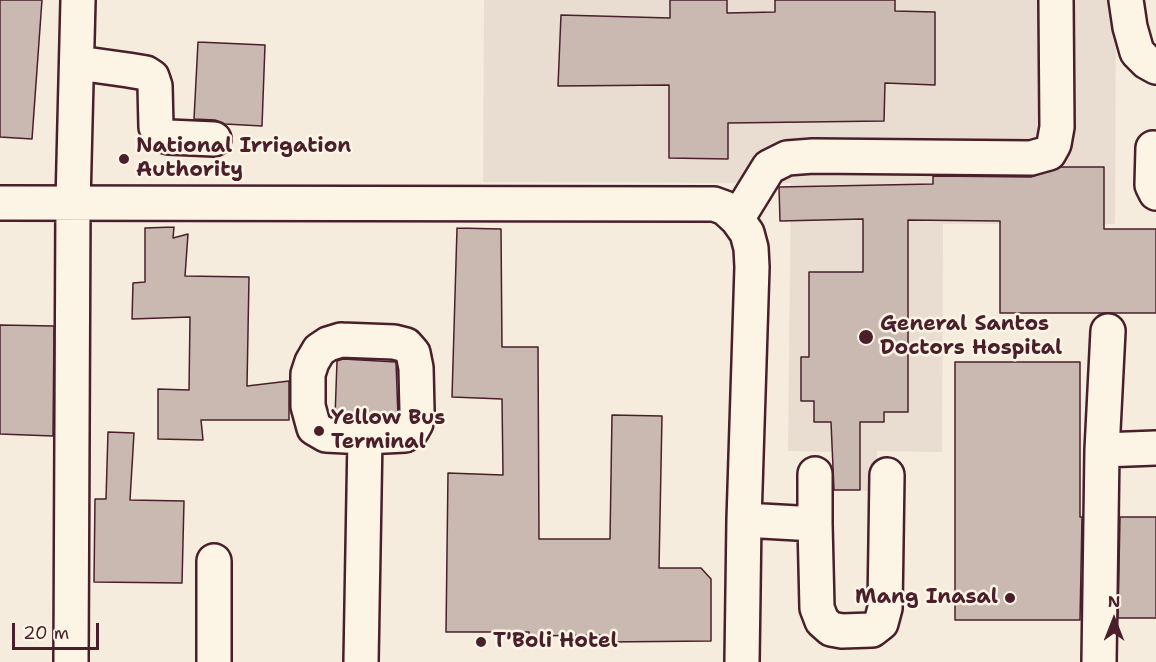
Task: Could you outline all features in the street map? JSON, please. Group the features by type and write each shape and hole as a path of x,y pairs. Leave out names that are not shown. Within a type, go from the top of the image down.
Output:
{"street":[{"path":"71,662 74,203 78,0"},
{"path":"737,219 769,167 787,158 813,156 1031,158 1049,153 1054,144 1057,128 1056,0"},
{"path":"1126,0 1137,52 1156,67"},
{"path":"78,63 137,72 152,77 155,86 156,126 159,134 169,137 214,139"},
{"path":"1153,148 1152,184 1156,193"},
{"path":"0,203 683,206 714,204 725,208 747,232 752,267 742,662"},
{"path":"1099,662 1102,450 1108,331"},
{"path":"361,662 365,437"},
{"path":"1102,450 1156,448"},
{"path":"815,474 817,608 822,621 831,629 842,631 872,630 881,623 885,608 887,475"},
{"path":"744,520 815,524"},
{"path":"214,561 214,662"}],"shaded area":[{"name":"General Santos Doctors Hospital","path":"484,0 1116,0 1115,224 943,224 942,452 877,451 876,491 844,490 845,452 788,451 791,183 483,182"}],"building":[{"path":"0,0 42,0 32,139 0,137"},
{"path":"670,0 727,0 727,13 775,12 775,0 895,0 895,11 935,12 935,85 885,83 884,121 728,123 728,159 669,158 669,85 558,86 561,15 670,18"},
{"path":"198,42 265,45 262,126 194,119"},
{"path":"1061,167 1104,167 1104,229 1156,229 1156,313 1000,313 1000,221 908,220 908,412 884,412 884,422 860,422 860,490 834,490 831,422 814,422 814,401 801,401 801,357 809,357 809,272 863,272 863,219 780,221 779,187 933,184 933,176 1031,177"},
{"path":"174,227 173,238 188,234 185,276 249,277 247,386 289,381 289,420 201,420 203,440 158,439 158,389 189,390 190,317 132,319 133,283 145,282 145,228"},
{"path":"457,228 501,229 502,347 538,347 539,539 610,539 612,415 662,416 659,568 701,568 711,579 711,641 605,642 605,635 529,636 529,632 446,632 448,473 503,475 502,399 452,397"},
{"path":"0,325 54,326 53,436 0,434"},
{"path":"343,359 396,362 398,417 335,417 337,361"},
{"path":"955,362 1080,362 1080,517 1082,517 1080,620 955,620"},
{"path":"108,432 134,433 130,500 184,501 182,583 94,582 95,499 106,499"},
{"path":"1120,517 1156,517 1156,618 1118,618"}],"place":[{"name":"National Irrigation Authority","path":"124,159"},
{"name":"General Santos Doctors Hospital","path":"866,337"},
{"name":"Yellow Bus Terminal","path":"319,431"},
{"name":"Mang Inasal","path":"1010,598"},
{"name":"T'Boli Hotel","path":"481,642"}]}
